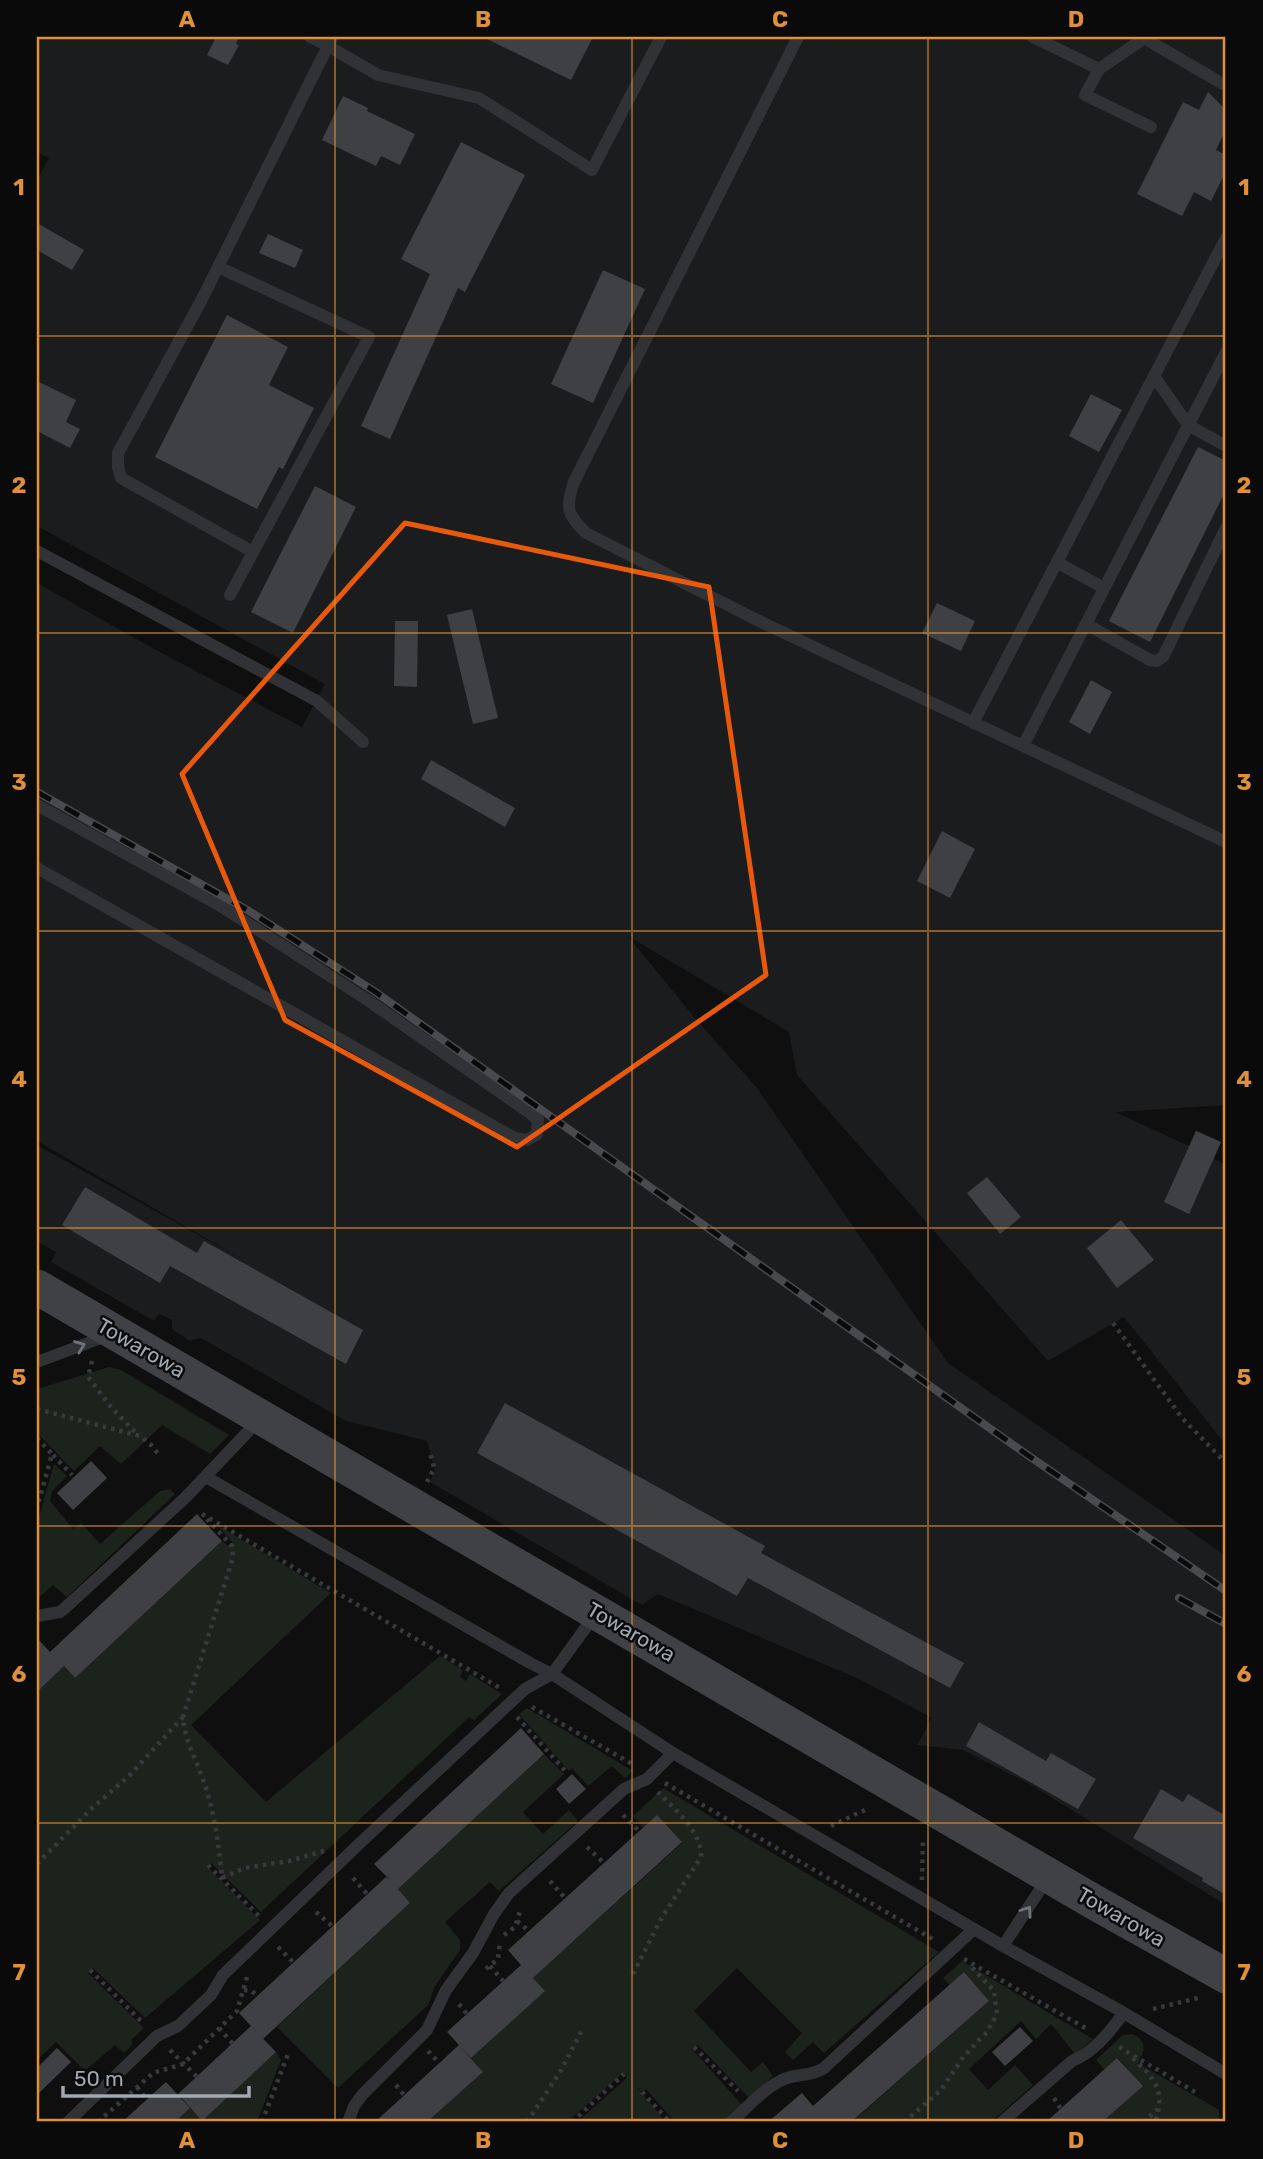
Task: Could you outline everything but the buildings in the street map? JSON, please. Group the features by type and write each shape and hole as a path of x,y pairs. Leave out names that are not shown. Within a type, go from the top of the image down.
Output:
{"main road":[{"name":"Towarowa","path":"37,1287 1049,1876 1216,1986"}],"lane":[{"path":"310,37 331,42 378,75 478,98 592,170 661,37"},
{"path":"798,37 574,482 568,500 570,518 586,533 755,619 973,723 1024,744 1226,842"},
{"path":"1033,37 1099,69"},
{"path":"1151,127 1085,95 1099,69 1145,37 1223,84"},
{"path":"253,552 121,478 118,453 218,267 331,42"},
{"path":"973,723 1226,237"},
{"path":"218,267 369,337 230,595"},
{"path":"1024,744 1226,352"},
{"path":"1154,376 1188,425 1226,446"},
{"path":"1086,624 1150,660 1157,661 1163,657 1226,527"},
{"path":"37,551 317,701 363,742"},
{"path":"1059,562 1104,588"},
{"path":"37,805 219,905 366,999 530,1113 538,1120 537,1134 527,1140 513,1137 37,869"},
{"path":"37,1362 114,1333"},
{"path":"37,1616 60,1612 65,1608 185,1498 261,1418"},
{"path":"206,1477 530,1664 552,1674 673,1753 1226,2074"},
{"path":"68,2122 157,2036 171,2031 211,1995 223,1976 271,1928 525,1689 552,1674 597,1612"},
{"path":"348,2122 354,2106 363,2094 427,2030 446,1990 509,1893 625,1789 647,1779 673,1753"},
{"path":"1003,1946 1049,1876"},
{"path":"731,2122 774,2084 789,2077 814,2074 824,2068 974,1929"},
{"path":"1002,2122 1072,2061 1085,2056 1124,2013"}],"path":[{"path":"1112,1323 1182,1418 1226,1463"},
{"path":"92,1360 88,1377 111,1407 160,1456"},
{"path":"37,1409 140,1436"},
{"path":"37,1438 72,1475"},
{"path":"425,1486 434,1468 430,1452"},
{"path":"37,1508 52,1454"},
{"path":"185,1498 232,1546 233,1557 183,1717 184,1730 199,1766 217,1829 222,1878"},
{"path":"514,1715 568,1773"},
{"path":"37,1864 90,1810 129,1776 183,1717"},
{"path":"633,1974 661,1919 701,1857 701,1846 690,1826 647,1779"},
{"path":"814,1834 869,1808"},
{"path":"623,1815 639,1831"},
{"path":"922,1898 923,1838"},
{"path":"587,1847 604,1863"},
{"path":"222,1878 244,1868 289,1861 333,1849 348,1854"},
{"path":"208,1865 271,1928"},
{"path":"353,1878 367,1894"},
{"path":"550,1881 565,1898"},
{"path":"316,1912 332,1926"},
{"path":"517,1921 529,1931"},
{"path":"278,1947 293,1962"},
{"path":"904,2122 941,2090 964,2056 987,2032 997,2014 994,1991 966,1961"},
{"path":"490,1966 503,1981"},
{"path":"90,1970 197,2077"},
{"path":"1124,2013 1137,2012 1216,1986"},
{"path":"244,1990 252,1991 257,1996"},
{"path":"219,2028 233,2043"},
{"path":"527,2122 560,2072 583,2028"},
{"path":"425,2047 439,2063"},
{"path":"694,2047 738,2091"},
{"path":"1155,2122 1160,2108 1159,2092 1152,2076 1125,2050 1195,2092"},
{"path":"262,2122 288,2054"},
{"path":"572,2122 624,2074"},
{"path":"137,2087 147,2100"},
{"path":"642,2092 670,2122"},
{"path":"1143,2122 1160,2108"}],"highlighted area":[{"path":"405,523 709,587 766,975 517,1147 285,1020 182,774"}],"shaded area":[{"path":"37,37 1226,37 1226,1105 1115,1112 1189,1146 1196,1130 1221,1142 1214,1159 1226,1165 1226,1445 1124,1317 1048,1361 797,1075 789,1032 628,936 757,1088 948,1363 1226,1556 1226,1905 1028,1783 963,1750 917,1745 932,1718 859,1679 658,1594 642,1605 430,1482 435,1471 427,1441 346,1421 201,1338 190,1341 172,1329 172,1320 159,1314 154,1321 51,1262 56,1252 37,1241 37,1145 254,1266 37,1141 37,583 302,727 325,684 37,526 37,180 49,158 37,152"},
{"path":"109,1367 121,1370 229,1435 210,1454 162,1425 121,1464 100,1446 74,1471 37,1433 37,1389"},
{"path":"54,1464 67,1476 52,1491 50,1501 73,1529 81,1523 100,1544 160,1491 170,1489 175,1494 67,1597 53,1585 37,1599 37,1524"},
{"path":"217,1525 331,1593 191,1725 266,1802 440,1656 463,1670 460,1677 466,1681 470,1674 502,1694 474,1720 469,1717 261,1912 211,1863 207,1866 260,1920 145,2018 93,1968 88,1973 144,2028 131,2040 133,2044 124,2053 115,2045 85,2071 56,2042 37,2060 37,1692 64,1666 75,1678 222,1541 228,1546 232,1542"},
{"path":"527,1708 633,1771 625,1778 612,1766 588,1786 572,1768 569,1771 519,1714"},
{"path":"544,1754 564,1774 523,1812 543,1834 569,1810 578,1821 499,1891 490,1882 445,1922 460,1940 460,1950 435,1986 428,2005 338,2088 277,2027 410,1903 398,1889"},
{"path":"663,1788 939,1952 824,2053 813,2042 793,2060 785,2052 802,2033 737,1968 694,2011 751,2072 763,2062 773,2076 750,2099 698,2045 692,2049 742,2105 722,2122 675,2122 646,2089 642,2092 635,2085 666,2122 577,2122 627,2078 623,2073 567,2122 531,2122 527,2118 522,2122 427,2122 483,2072 471,2058 544,1991 533,1978 682,1843 657,1815 643,1828 633,1816"},
{"path":"962,1961 1093,2039 1075,2054 1051,2024 1036,2039 1021,2021 969,2069 988,2090 1015,2065 1033,2085 991,2122 852,2122 989,2001 964,1972 950,1985 943,1978"},
{"path":"1132,2034 1141,2040 1144,2047 1138,2063 1219,2110 1219,2122 1102,2122 1142,2086 1118,2058 1105,2070 1096,2060 1123,2035"},
{"path":"276,2052 281,2060 257,2122 175,2122 190,2108 202,2120"}],"railway":[{"path":"37,792 249,911 374,991 1026,1454 1226,1591"},
{"path":"1179,1598 1226,1624"}]}
